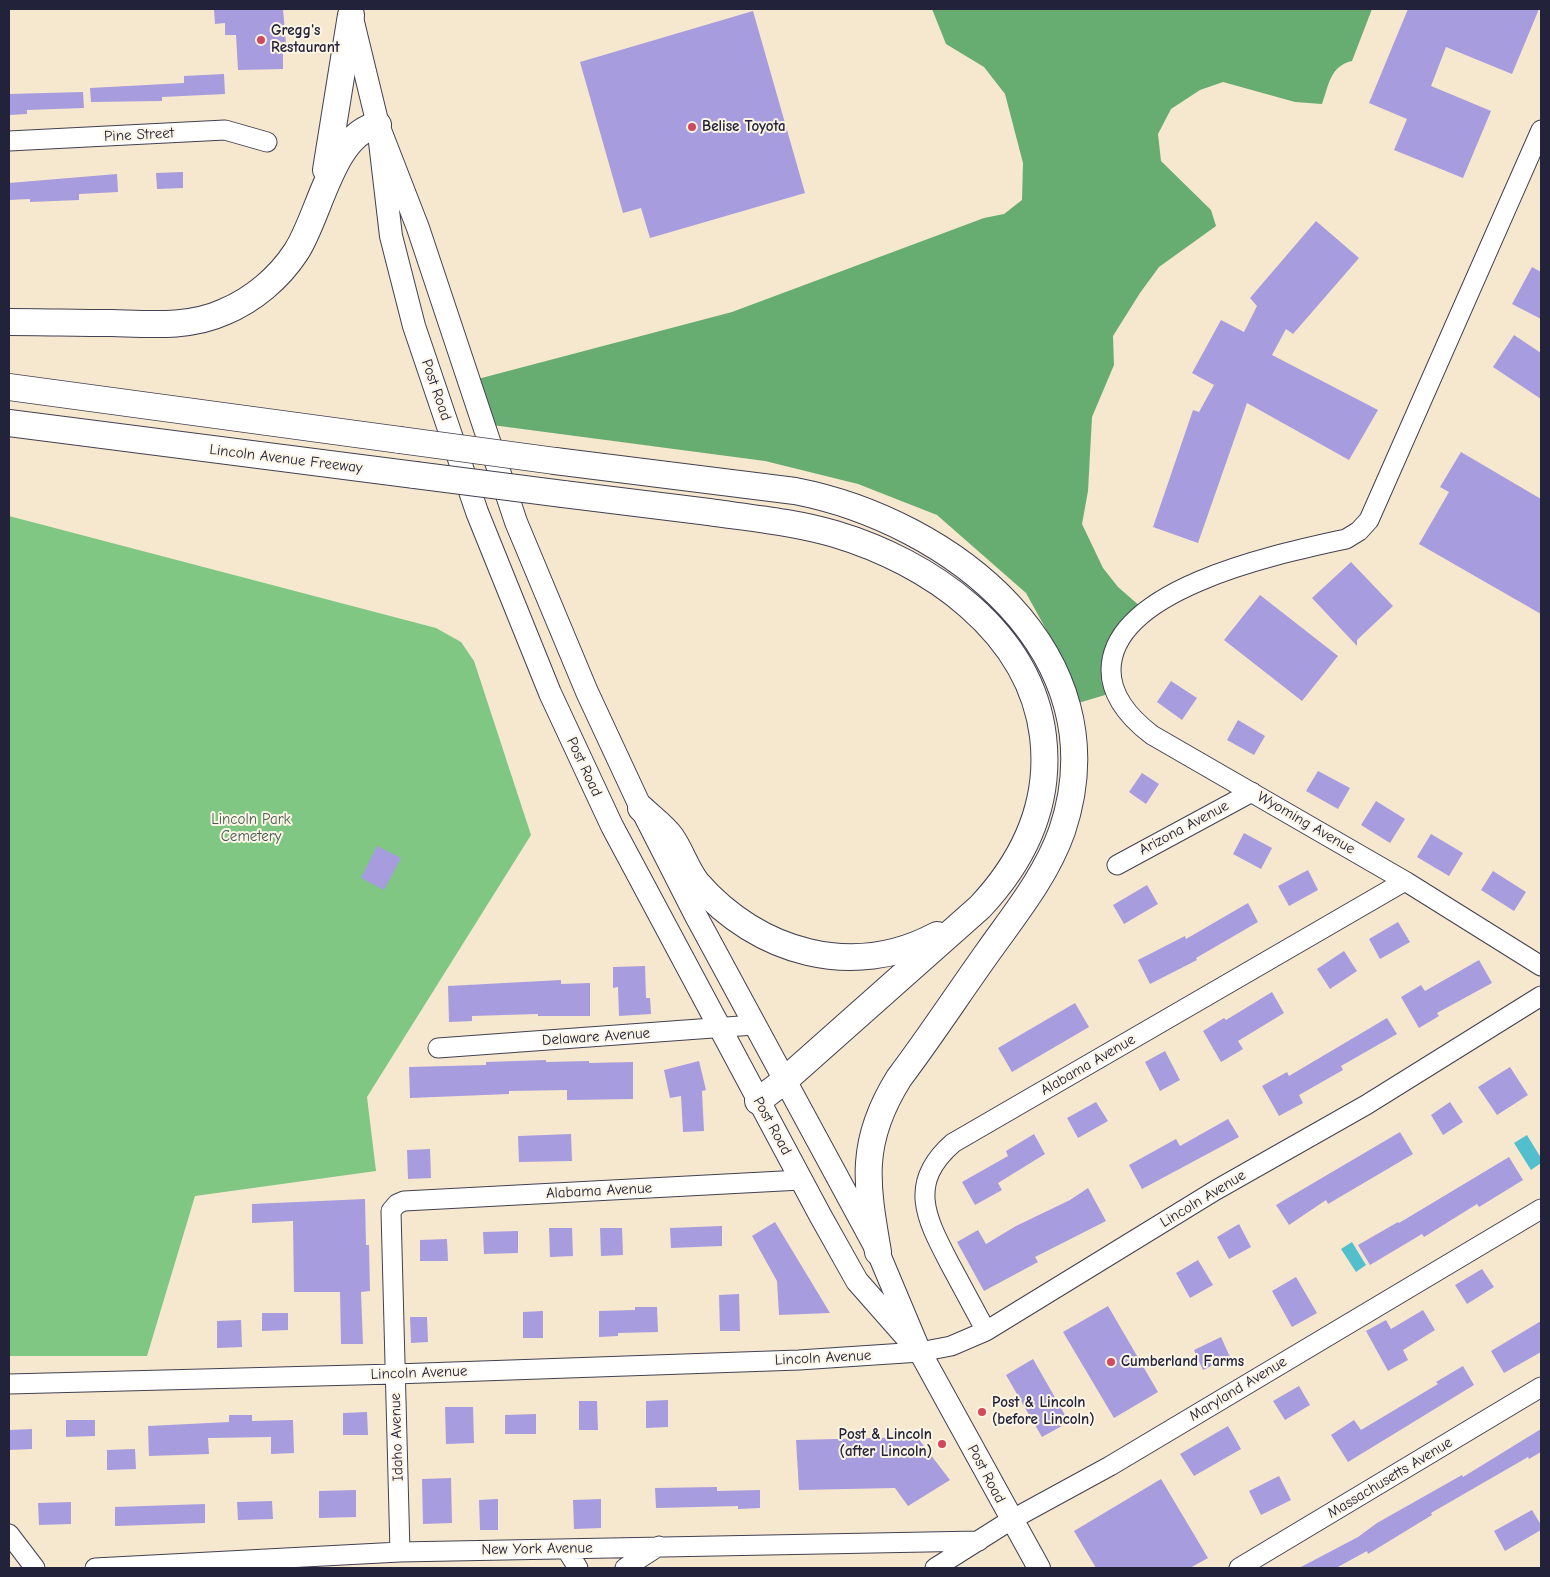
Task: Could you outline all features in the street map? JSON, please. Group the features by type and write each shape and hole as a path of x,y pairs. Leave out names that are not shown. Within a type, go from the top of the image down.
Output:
{"highway":[{"path":"322,199 350,12"},
{"path":"9,322 178,323 223,313 264,288 287,265 305,237 322,199 332,168 344,148 359,133 378,126"},
{"path":"9,387 555,461 795,491 832,500 882,518 939,547 1000,594 1031,630 1059,682 1068,712 1073,749 1069,804 1062,830 1050,860 1030,894 899,1078 883,1105 873,1136 868,1167 869,1199 878,1252"},
{"name":"Lincoln Avenue Freeway","path":"9,423 763,519 844,537 873,548 908,565 962,600 990,625 1011,651 1034,696 1044,745 1044,781 1037,815 1018,858 1003,882 966,918"},
{"path":"640,808 670,836 696,882 723,908 754,931 789,948 809,953 851,956 892,952 932,938 966,918"},
{"path":"758,1101 784,1081 966,918"}],"main road":[{"name":"Post Road","path":"350,12 378,126 391,236 414,326 477,512 550,694 608,817 719,1029 857,1281 920,1352"},
{"name":"Post Road","path":"378,126 418,228 532,562 587,692 640,808 784,1081 878,1252 920,1352 1039,1568"}],"street":[{"name":"Pine Street","path":"9,141 225,130 267,142"},
{"name":"Wyoming Avenue","path":"1541,130 1369,520 1359,532 1346,539 1253,561 1205,578 1166,598 1143,614 1117,642 1113,653 1111,677 1114,690 1130,715 1152,735 1405,880 1541,966"},
{"name":"Arizona Avenue","path":"1117,865 1252,792"},
{"name":"Alabama Avenue","path":"986,1331 932,1230 926,1209 924,1192 928,1175 938,1156 953,1143 1405,880"},
{"name":"Lincoln Avenue","path":"9,1384 395,1374 799,1360 920,1352 951,1346 986,1331 1208,1195 1366,1105 1541,996"},
{"name":"Delaware Avenue","path":"438,1048 754,1025"},
{"name":"Alabama Avenue","path":"397,1204 404,1201 801,1180"},
{"name":"Idaho Avenue","path":"397,1204 391,1212 400,1552"},
{"name":"Maryland Avenue","path":"934,1568 1011,1520 1110,1466 1541,1209"},
{"name":"Massachusetts Avenue","path":"1239,1568 1541,1387"},
{"path":"9,1534 35,1568"},
{"name":"New York Avenue","path":"95,1568 290,1562 400,1552 979,1541"},
{"path":"625,1568 659,1546"},
{"path":"566,1549 578,1568"}],"green space":[{"path":"932,9 1372,9 1352,61 1339,67 1331,77 1322,104 1295,102 1223,82 1200,90 1171,109 1158,134 1161,161 1211,210 1216,226 1159,267 1113,336 1114,365 1092,417 1088,491 1082,524 1103,568 1118,587 1149,614 1121,644 1117,674 1105,695 1075,704 1073,685 1058,651 1026,593 937,515 858,484 765,461 492,425 474,380 732,312 984,218 1004,214 1022,200 1023,163 1005,94 984,67 946,44"},
{"name":"Lincoln Park Cemetery","path":"9,516 436,628 461,642 474,661 531,835 367,1097 376,1171 195,1196 147,1356 9,1356"}],"water":[{"path":"1527,1135 1541,1158 1541,1163 1531,1170 1514,1143"},
{"path":"1352,1242 1366,1265 1356,1272 1341,1249"}],"building":[{"name":"Gregg's Restaurant","path":"214,9 283,9 286,44 283,45 283,69 238,70 236,35 225,35 225,23 215,24"},
{"path":"1408,9 1539,9 1512,74 1446,47 1431,86 1491,111 1463,178 1394,150 1407,119 1369,103"},
{"name":"Belise Toyota","path":"753,11 805,193 650,238 641,208 623,213 580,62"},
{"path":"224,74 225,94 162,97 162,101 91,102 90,88 184,83 184,76"},
{"path":"83,92 84,108 27,110 27,114 9,115 9,94"},
{"path":"183,172 183,188 157,189 156,173"},
{"path":"117,174 118,192 79,194 79,200 30,202 30,199 9,200 9,183"},
{"path":"1316,221 1359,258 1293,334 1286,329 1272,355 1378,410 1349,460 1247,403 1198,543 1153,527 1193,410 1199,412 1214,385 1192,373 1221,320 1244,332 1257,306 1250,298"},
{"path":"1532,267 1541,272 1541,319 1512,304"},
{"path":"1514,335 1541,353 1541,399 1493,367"},
{"path":"1461,452 1541,499 1541,614 1419,544 1449,492 1440,487"},
{"path":"1351,562 1393,606 1357,640 1357,646 1312,598"},
{"path":"1260,595 1338,656 1302,701 1224,640"},
{"path":"1171,681 1197,698 1182,720 1157,702"},
{"path":"1238,720 1265,736 1254,755 1227,740"},
{"path":"1318,771 1350,788 1338,809 1306,791"},
{"path":"1142,773 1159,784 1146,804 1129,792"},
{"path":"1376,801 1405,819 1390,843 1361,825"},
{"path":"1244,833 1272,848 1261,869 1233,854"},
{"path":"1431,834 1463,853 1449,876 1417,857"},
{"path":"377,846 401,858 384,890 361,878"},
{"path":"1308,870 1318,890 1289,906 1278,886"},
{"path":"1493,871 1526,892 1514,911 1481,890"},
{"path":"1147,885 1158,904 1124,924 1113,905"},
{"path":"1248,903 1258,922 1196,958 1197,960 1150,984 1138,960 1185,936 1186,939"},
{"path":"1398,922 1410,942 1380,959 1369,939"},
{"path":"1344,951 1357,971 1330,989 1317,969"},
{"path":"1479,960 1492,983 1437,1013 1439,1016 1419,1028 1401,997 1421,985 1425,991"},
{"path":"645,966 646,998 650,998 651,1014 619,1016 618,987 613,988 613,967"},
{"path":"561,980 561,984 590,983 590,1016 538,1016 538,1014 472,1016 472,1021 449,1022 448,986"},
{"path":"1272,992 1284,1013 1238,1041 1243,1049 1221,1062 1203,1031 1224,1018 1226,1020"},
{"path":"1075,1003 1089,1027 1012,1072 998,1048"},
{"path":"1387,1018 1397,1034 1341,1066 1343,1070 1299,1095 1303,1103 1279,1116 1262,1086 1287,1072 1289,1076"},
{"path":"1165,1051 1180,1080 1160,1091 1145,1062"},
{"path":"546,1060 546,1062 589,1061 589,1063 633,1062 633,1099 567,1100 567,1090 509,1091 509,1094 410,1098 409,1067 486,1065 486,1062"},
{"path":"699,1061 706,1090 702,1091 704,1131 683,1132 681,1096 670,1098 664,1070"},
{"path":"1510,1067 1528,1095 1497,1115 1478,1087"},
{"path":"1096,1102 1108,1121 1078,1138 1067,1118"},
{"path":"1450,1102 1463,1122 1443,1135 1431,1115"},
{"path":"1228,1119 1239,1137 1142,1189 1129,1165 1176,1139 1180,1146"},
{"path":"1400,1132 1413,1154 1328,1204 1326,1200 1289,1225 1276,1205"},
{"path":"571,1134 572,1161 519,1162 518,1136"},
{"path":"1034,1134 1045,1154 998,1183 1002,1190 975,1205 962,1182 1008,1156 1006,1151"},
{"path":"430,1149 431,1178 408,1179 407,1150"},
{"path":"1509,1157 1523,1180 1479,1207 1477,1204 1424,1237 1422,1234 1370,1265 1358,1245 1399,1223"},
{"path":"1088,1188 1106,1221 1035,1257 1038,1262 984,1291 957,1242 978,1230 986,1244 1016,1226 1070,1200"},
{"path":"365,1199 370,1291 361,1292 363,1344 341,1344 340,1292 294,1292 293,1221 252,1223 252,1204"},
{"path":"775,1222 830,1313 779,1315 777,1281 752,1236"},
{"path":"1239,1224 1251,1247 1229,1259 1217,1237"},
{"path":"722,1226 722,1246 671,1248 670,1228"},
{"path":"549,1228 572,1228 573,1256 550,1257"},
{"path":"600,1228 622,1228 623,1255 601,1256"},
{"path":"518,1231 518,1253 484,1254 483,1232"},
{"path":"447,1239 448,1261 420,1261 420,1240"},
{"path":"1198,1260 1213,1285 1190,1298 1176,1273"},
{"path":"1482,1269 1494,1287 1467,1304 1455,1285"},
{"path":"1296,1277 1317,1313 1292,1327 1272,1291"},
{"path":"739,1294 740,1331 720,1331 719,1295"},
{"name":"Cumberland Farms","path":"1108,1306 1158,1392 1114,1418 1063,1332"},
{"path":"635,1307 657,1307 658,1332 618,1333 618,1336 599,1337 599,1311 635,1310"},
{"path":"1423,1310 1435,1330 1403,1350 1408,1360 1388,1371 1366,1331 1386,1320 1391,1329"},
{"path":"543,1311 543,1338 523,1338 523,1312"},
{"path":"262,1313 288,1313 288,1330 262,1331"},
{"path":"410,1317 427,1317 428,1342 411,1343"},
{"path":"241,1320 242,1347 217,1348 217,1321"},
{"path":"1541,1321 1541,1352 1504,1373 1491,1351"},
{"path":"1221,1337 1230,1357 1203,1370 1194,1350"},
{"path":"1033,1359 1069,1422 1042,1437 1006,1375"},
{"path":"1463,1366 1474,1385 1348,1462 1331,1435 1354,1420 1361,1430 1438,1384 1436,1382"},
{"path":"1299,1386 1310,1405 1285,1420 1273,1401"},
{"path":"668,1400 668,1427 646,1428 646,1401"},
{"path":"579,1401 597,1401 598,1430 579,1430"},
{"path":"445,1407 473,1407 474,1443 446,1444"},
{"path":"367,1412 368,1435 343,1435 343,1413"},
{"path":"536,1414 536,1434 505,1434 505,1415"},
{"path":"229,1415 252,1415 252,1421 293,1420 294,1453 271,1454 271,1437 208,1438 209,1454 149,1456 148,1426 229,1422"},
{"path":"66,1420 95,1420 95,1436 66,1437"},
{"path":"1228,1426 1241,1449 1194,1476 1180,1454"},
{"path":"32,1429 32,1449 9,1450 9,1430"},
{"path":"1541,1429 1541,1452 1529,1459 1528,1457 1431,1513 1432,1515 1368,1554 1367,1551 1336,1568 1299,1568 1358,1537 1377,1523 1462,1475 1463,1477"},
{"path":"917,1437 950,1480 908,1506 895,1488 799,1490 796,1440"},
{"path":"135,1449 136,1469 107,1470 107,1450"},
{"path":"1279,1476 1291,1500 1261,1515 1249,1491"},
{"path":"451,1478 452,1523 423,1524 422,1479"},
{"path":"1161,1479 1208,1558 1190,1568 1096,1568 1074,1531"},
{"path":"717,1487 717,1491 760,1490 760,1508 738,1509 738,1506 656,1508 655,1488"},
{"path":"356,1490 356,1517 319,1518 319,1491"},
{"path":"498,1499 498,1530 480,1530 479,1500"},
{"path":"601,1499 601,1528 574,1529 573,1500"},
{"path":"272,1501 273,1519 238,1520 237,1502"},
{"path":"71,1502 71,1524 39,1525 38,1503"},
{"path":"205,1504 205,1523 115,1526 115,1507"},
{"path":"1532,1510 1541,1525 1541,1530 1505,1551 1494,1531"}],"place":[{"name":"Gregg's Restaurant","path":"261,40"},
{"name":"Belise Toyota","path":"692,127"},
{"name":"Cumberland Farms","path":"1111,1362"},
{"name":"Post & Lincoln (before Lincoln)","path":"982,1412"},
{"name":"Post & Lincoln (after Lincoln)","path":"942,1444"}]}
